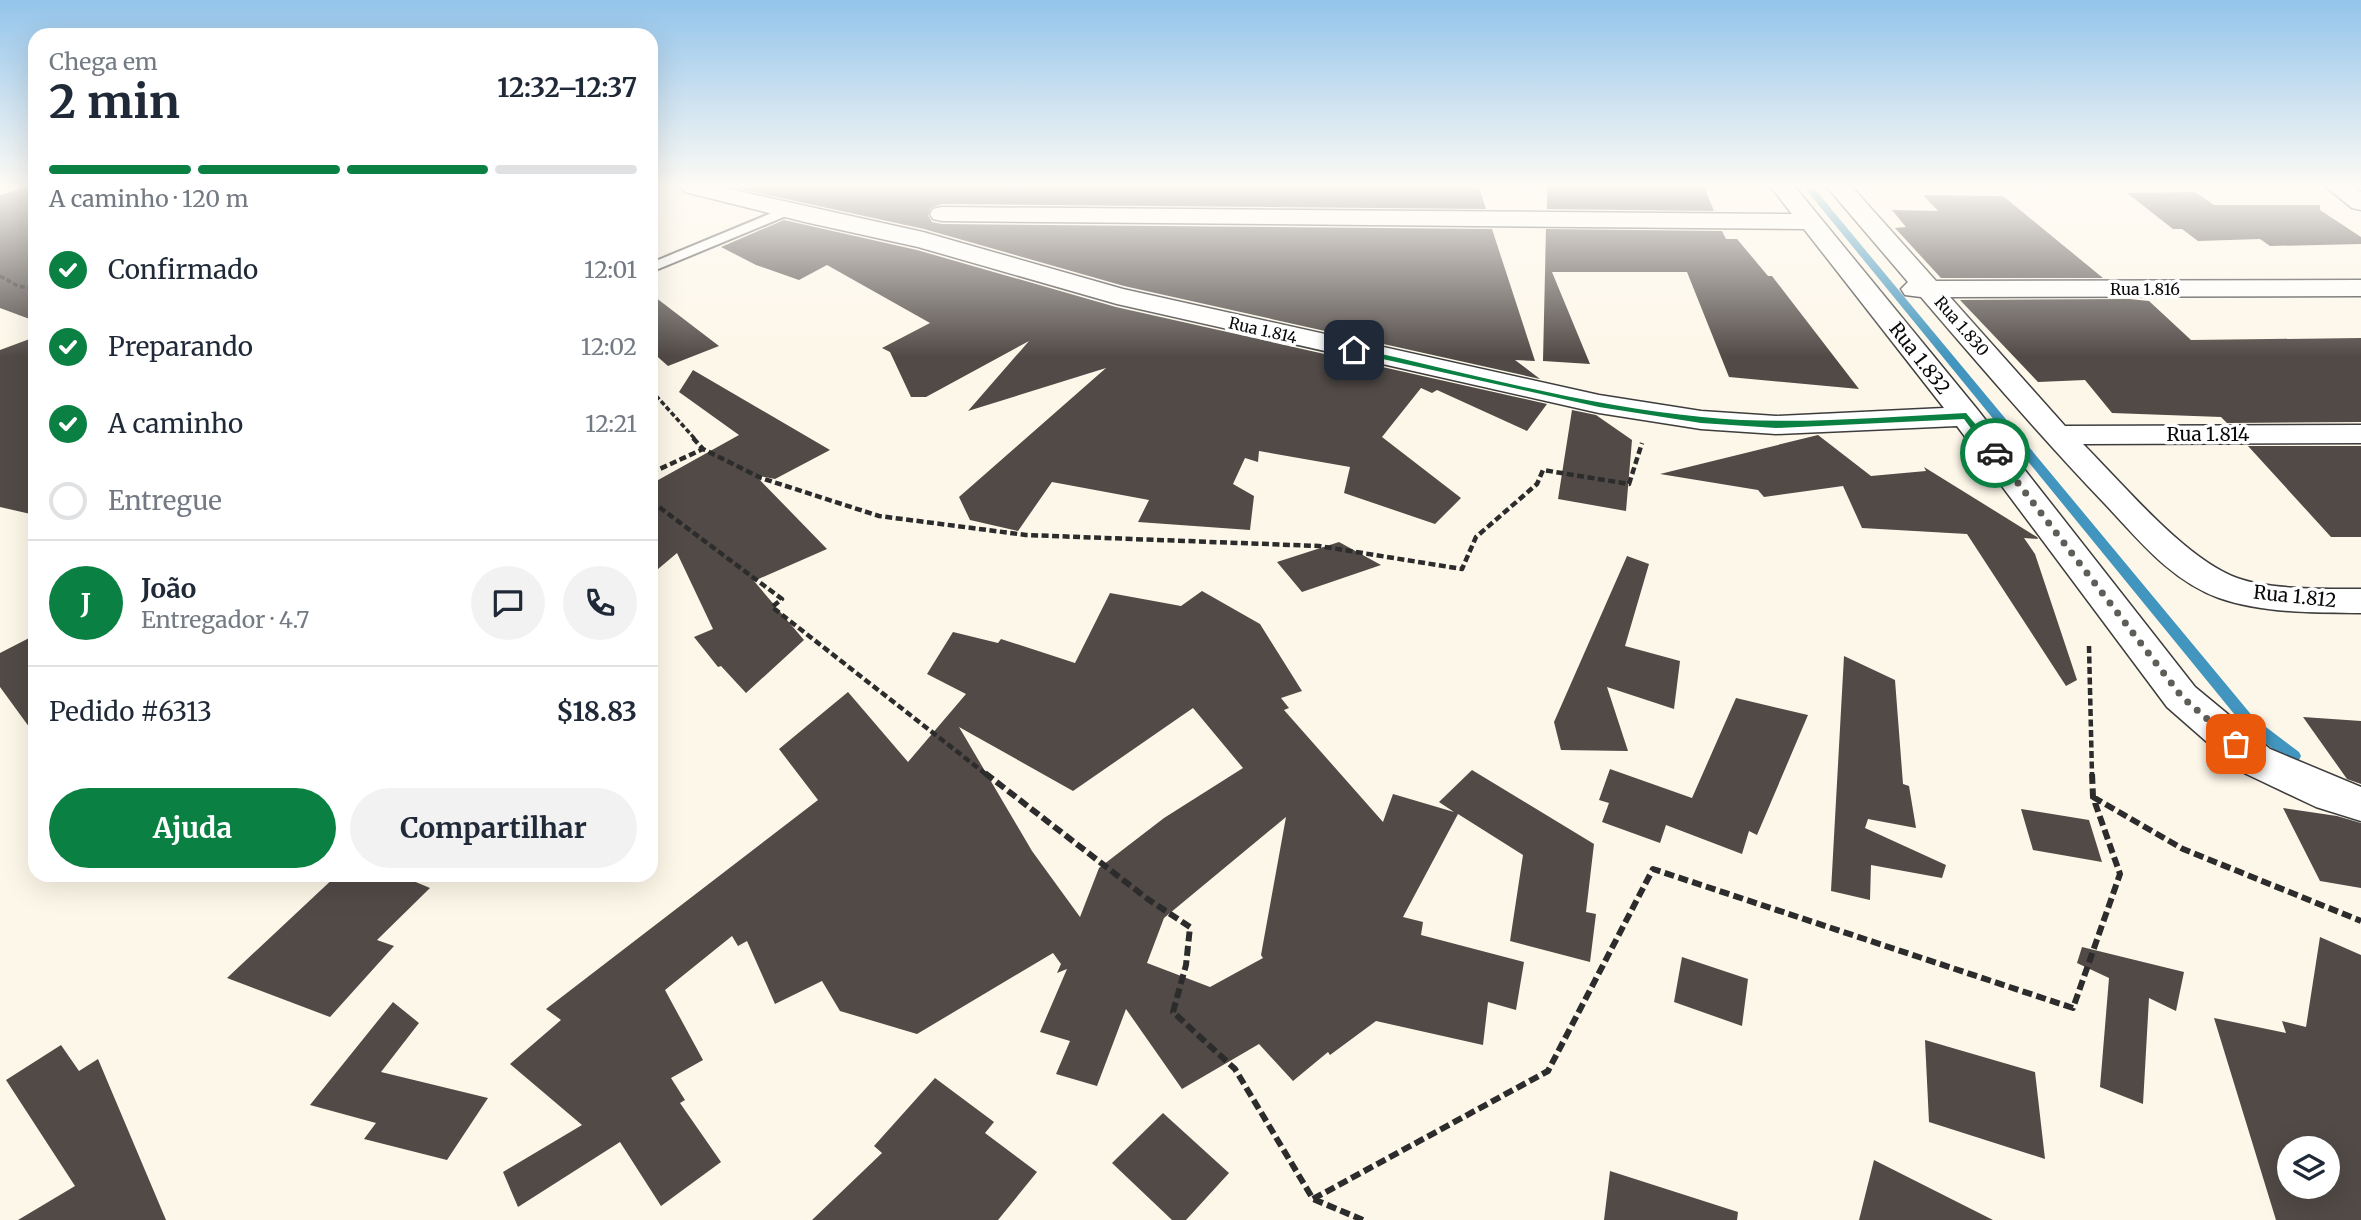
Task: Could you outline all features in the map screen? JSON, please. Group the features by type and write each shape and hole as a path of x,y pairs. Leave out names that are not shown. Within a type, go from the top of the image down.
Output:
{"street":[{"name":"Rua 1.814","path":"937,244 1116,296 1586,402 1701,420 1776,425 1966,416"},
{"name":"Rua 1.832","path":"1830,244 2182,697 2255,760 2331,795 2361,804"},
{"name":"Rua 1.830","path":"1890,244 2056,435 2181,562 2229,589"},
{"name":"Rua 1.816","path":"1866,289 2361,288"},
{"name":"Rua 1.814","path":"2056,435 2361,434"},
{"name":"Rua 1.812","path":"2229,589 2303,601 2361,601"}],"lane":[{"path":"658,265 708,244"}],"path":[{"path":"0,276 18,286 28,288"},
{"path":"658,398 703,449 761,478 879,516 1026,535 1319,546 1462,569 1476,537 1537,484 1543,470 1629,484 1652,412"},
{"path":"658,470 703,449"},
{"path":"658,506 782,599 772,607 792,623 1149,900 1191,927 1186,965 1173,1012 1235,1069 1313,1199 1363,1220"},
{"path":"1313,1199 1548,1071 1653,869 2073,1008 2120,874 2093,797 2089,638 2136,637"},
{"path":"2093,797 2183,849 2361,921"}],"building":[{"path":"0,244 28,244 28,318 0,308"},
{"path":"728,244 890,244 1116,307 1547,404 1527,431 1437,390 1432,393 1421,388 1382,437 1461,498 1435,524 1344,493 1350,467 1259,451 1258,462 1245,458 1233,484 1254,496 1250,530 1138,522 1149,500 1052,482 1018,531 970,520 959,497 1106,368 968,411 1029,341 926,397 911,397 890,352 882,348 930,323 827,265 799,280 756,265 721,247"},
{"path":"976,244 1497,244 1535,361 1515,360 1540,379 1124,286"},
{"path":"1546,244 1741,244 1768,276 1772,276 1859,389 1729,377 1687,272 1552,272 1590,364 1543,361"},
{"path":"1910,244 2061,244 2103,278 1941,278"},
{"path":"2267,244 2361,244 2361,244"},
{"path":"658,299 719,346 668,366 658,357"},
{"path":"1960,300 2149,301 2191,340 2361,338 2361,422 2227,423 2221,417 2112,413 2085,380 2038,382"},
{"path":"28,340 28,513 0,507 0,350"},
{"path":"693,370 830,450 775,479 755,475 827,549 754,581 804,640 746,693 721,666 718,667 694,637 713,629 677,553 658,569 658,480 739,435 679,392"},
{"path":"1572,410 1596,415 1632,440 1626,511 1558,499"},
{"path":"1818,435 1871,476 1926,471 1924,467 2037,537 2038,539 2024,538 2035,554 2077,680 2066,686 1967,534 1862,528 1843,486 1764,497 1758,490 1660,474"},
{"path":"2248,446 2361,446 2361,537 2331,537"},
{"path":"1339,542 1381,565 1302,592 1277,562"},
{"path":"1627,556 1649,564 1625,646 1680,661 1674,709 1607,687 1628,751 1561,750 1554,722"},
{"path":"1202,591 1260,624 1302,691 1281,698 1289,708 1284,710 1383,822 1393,794 1454,812 1439,802 1472,770 1594,844 1586,912 1596,914 1590,962 1510,941 1523,855 1458,814 1403,917 1423,922 1421,935 1524,962 1516,1010 1488,1002 1483,1045 1376,1021 1330,1055 1328,1052 1293,1081 1259,1044 1182,1089 1126,1009 1097,1086 1056,1074 1070,1041 1040,1032 1067,969 1057,973 1061,964 1053,953 917,1034 840,1011 822,981 775,1004 747,941 738,946 732,936 665,990 703,1060 671,1078 685,1100 680,1103 721,1162 661,1206 620,1142 518,1207 503,1172 582,1125 510,1064 561,1020 546,1009 818,800 779,749 848,692 908,762 966,694 927,674 953,632 998,643 1001,639 1075,663 1110,593 1181,606","holes":["1193,708 1243,768 1164,818 1099,868 1080,917 1032,851 959,727 1073,791","1286,817 1261,955 1263,958 1210,987 1147,963 1164,918"]},
{"path":"28,639 28,725 0,687 0,653"},
{"path":"1844,656 1895,680 1903,784 1909,786 1916,828 1868,819 1865,828 1946,865 1942,878 1871,865 1870,900 1831,891"},
{"path":"1736,698 1808,715 1757,835 1749,831 1742,854 1666,825 1660,843 1602,822 1609,803 1599,800 1610,769 1692,798"},
{"path":"2303,717 2361,721 2361,784 2347,779"},
{"path":"2283,808 2337,816 2361,823 2361,888 2320,881"},
{"path":"2021,809 2089,820 2102,862 2033,850"},
{"path":"330,882 416,882 430,888 377,940 394,946 330,1017 227,978"},
{"path":"2320,937 2361,955 2361,1220 2276,1220 2214,1018 2286,1033 2282,1021 2306,1027"},
{"path":"2082,947 2184,972 2176,1011 2149,998 2143,1104 2100,1087 2109,978 2077,963"},
{"path":"1682,957 1748,979 1742,1026 1674,1002"},
{"path":"393,1002 419,1023 381,1072 488,1098 447,1160 364,1139 376,1123 310,1105"},
{"path":"1925,1040 2035,1072 2045,1159 1929,1122"},
{"path":"61,1045 79,1071 98,1059 166,1220 18,1220 75,1186 6,1080"},
{"path":"935,1078 994,1122 985,1133 1037,1172 998,1220 812,1220 882,1153 874,1146"},
{"path":"1163,1113 1229,1173 1186,1220 1172,1220 1112,1163"},
{"path":"1874,1160 1993,1220 1859,1220"},
{"path":"1610,1171 1738,1212 1737,1220 1604,1220"}],"waterway":[{"path":"1856,244 2249,722 2293,756"}],"way so far":[{"path":"1995,453 2182,697 2236,744"}],"route":[{"path":"1354,350 1599,404 1701,420 1776,425 1966,416 1995,453"}]}
